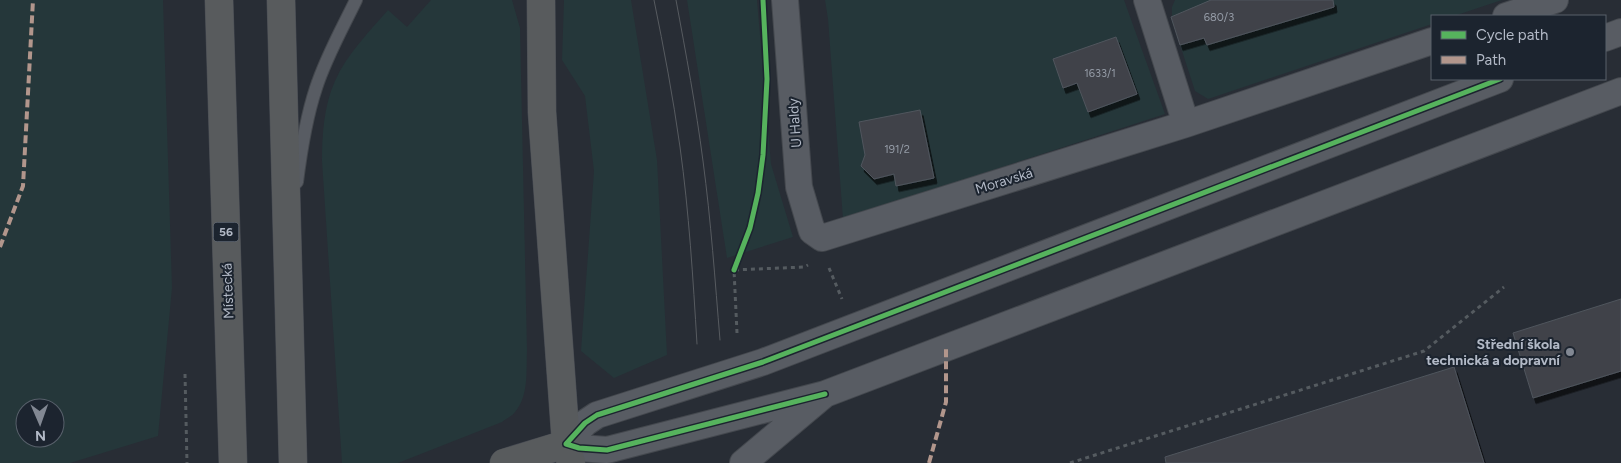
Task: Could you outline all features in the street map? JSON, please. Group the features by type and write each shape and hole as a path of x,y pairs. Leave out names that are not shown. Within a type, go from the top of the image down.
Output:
{"highway":[{"name":"Místecká","path":"219,0 233,463"},
{"path":"281,0 293,463"},
{"path":"504,463 569,454 542,112 539,2"}],"street":[{"name":"U Haldy","path":"785,0 799,187 812,231 824,248"},
{"path":"1146,0 1186,124"},
{"path":"1509,15 1555,0"},
{"path":"1606,38 1621,32"},
{"name":"Moravská","path":"824,248 1431,41"},
{"path":"569,454 585,423 597,415 763,362 1497,80"},
{"path":"569,454 579,448 608,450 825,394 1621,91"},
{"path":"743,463 825,394"}],"lane":[{"path":"287,253 306,124 317,86 331,51 356,0"}],"path":[{"path":"734,270 804,267 824,248 853,328"},
{"path":"737,262 734,270 737,333"},
{"path":"1070,463 1424,351 1504,287"},
{"path":"185,374 187,463"}],"shaded area":[{"path":"0,0 163,0 172,288 158,436 70,463 0,463"},
{"path":"431,0 512,0 520,28 527,351 525,391 523,399 515,412 502,422 398,463 342,463 322,161 326,110 331,90 340,71 359,44 388,10 407,27"},
{"path":"564,0 631,0 657,160 667,355 614,378 581,351 594,171 585,96 562,60"},
{"path":"687,0 757,0 771,164 793,237 727,258"},
{"path":"825,0 1124,0 1165,114 843,219"},
{"path":"1175,0 1502,0 1457,15 1431,15 1431,24 1208,99 1195,91 1172,20 1172,7"}],"building":[{"path":"1211,0 1333,0 1334,7 1207,45 1204,38 1180,45 1171,17"},
{"path":"1116,37 1137,94 1088,112 1077,83 1063,88 1053,59"},
{"path":"920,110 934,178 896,186 894,174 874,179 861,166 865,155 859,122"},
{"name":"Střední škola technická a dopravní","path":"1621,299 1621,371 1533,398 1513,333"},
{"path":"1454,367 1484,463 1166,463 1165,457"}],"tram line":[{"path":"654,0 671,91 683,171 697,344"},
{"path":"676,0 703,161 711,228 720,340"}],"marked path":[{"path":"0,247 23,186 33,0"},
{"path":"929,463 946,402 946,348"}],"cycle path":[{"path":"734,270 750,228 758,193 763,155 767,79 763,0"},
{"path":"825,394 607,450 579,448 566,444 585,423 597,415 763,362 1497,80"}],"place":[{"name":"Střední škola technická a dopravní","path":"1570,352"}]}
